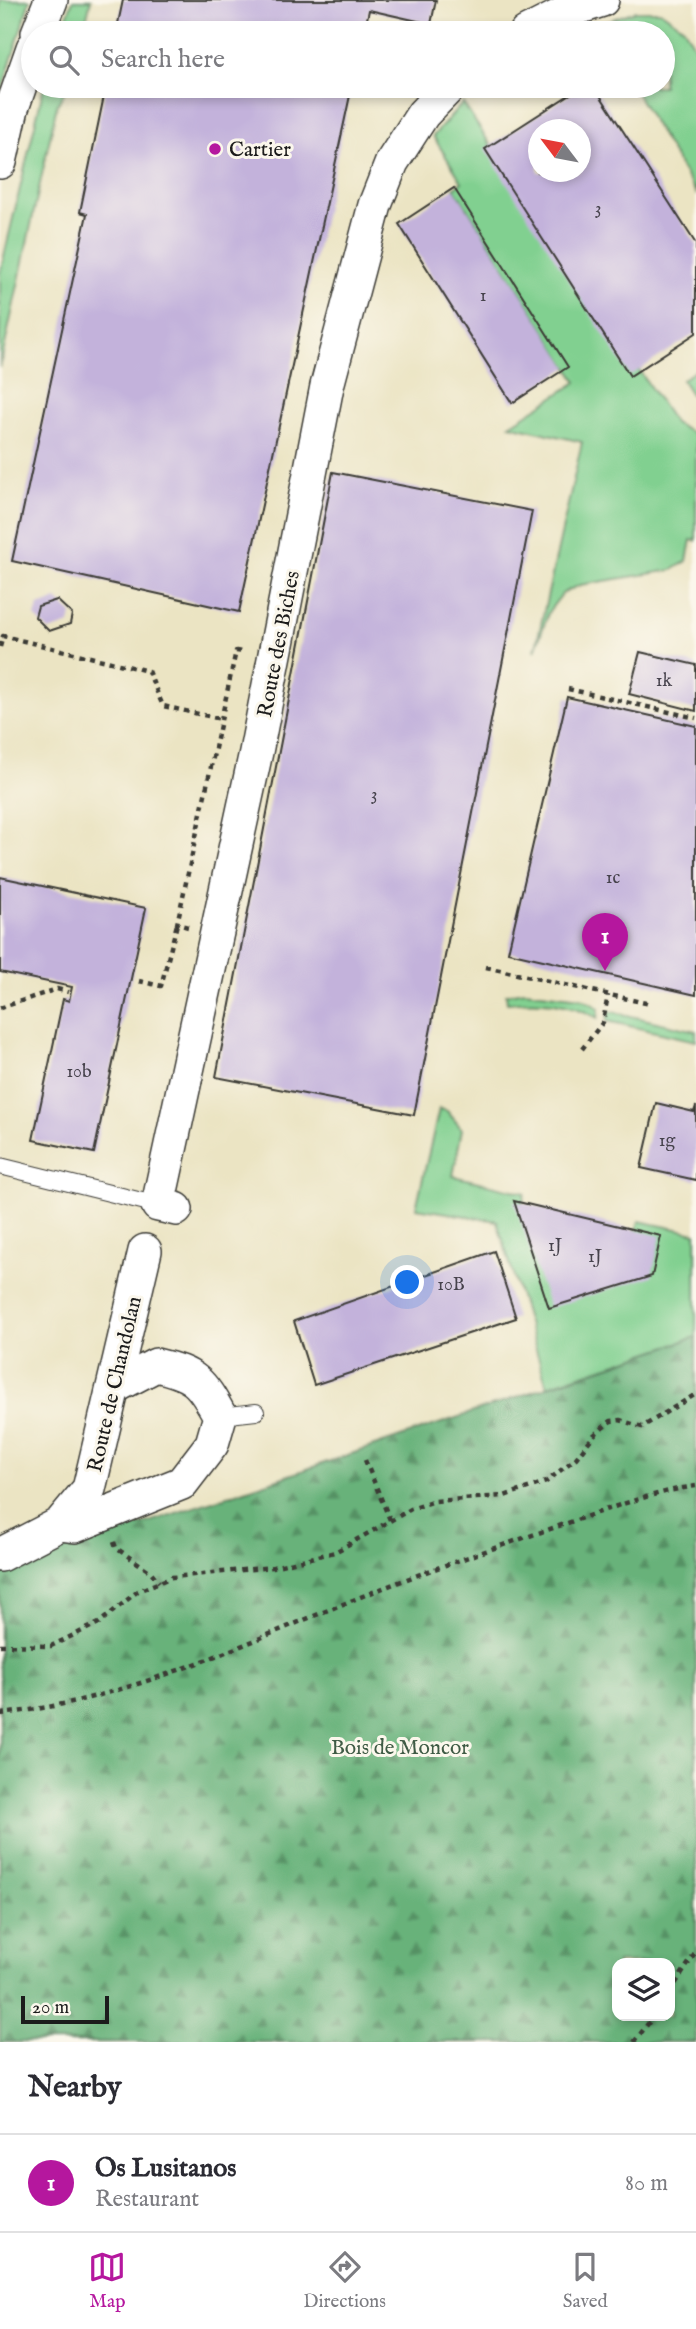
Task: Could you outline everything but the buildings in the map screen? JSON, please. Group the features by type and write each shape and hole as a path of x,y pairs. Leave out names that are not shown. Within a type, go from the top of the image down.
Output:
{"street":[{"path":"43,21 51,0"},
{"path":"549,21 571,10 602,0"},
{"path":"0,162 12,108 21,82"},
{"name":"Route des Biches","path":"167,1207 327,386 375,205 392,162 423,114 438,98"},
{"name":"Route de Chandolan","path":"0,1555 60,1524 89,1489 145,1251"},
{"path":"60,1524 75,1526 182,1483 212,1444 220,1416 202,1383 185,1372 156,1365 114,1387"}],"lane":[{"path":"0,1166 167,1207"},
{"path":"220,1416 256,1412"}],"path":[{"path":"0,647 2,636 148,671 163,706 221,719"},
{"path":"568,689 696,718"},
{"path":"139,981 161,986 177,924"},
{"path":"486,967 650,1004"},
{"path":"0,1008 57,989 68,992"},
{"path":"582,1049 603,1022 608,995"},
{"path":"0,1645 51,1646 99,1623 138,1591 172,1577 273,1567 335,1552 390,1520 435,1501 504,1496 546,1482 576,1458 594,1435 611,1421 620,1420 642,1427 696,1394"},
{"path":"365,1460 390,1520"},
{"path":"0,1714 38,1710 113,1692 187,1668 355,1599 486,1551 663,1491 696,1486"},
{"path":"102,1516 116,1548 151,1572 159,1582"},
{"path":"675,1984 696,1952"},
{"path":"634,2042 650,2021"}],"green space":[{"path":"0,0 30,0 23,21 21,21 21,29 0,96"},
{"path":"73,0 91,0 86,21 65,21"},
{"path":"635,11 660,11 674,21 607,21"},
{"path":"675,22 684,28 696,49 696,193 639,98 675,98"},
{"path":"41,98 61,98 57,105 0,368 0,273"},
{"path":"463,103 674,423 696,435 696,541 691,540 687,561 672,570 580,585 563,593 549,611 535,651 582,442 510,425 577,382 454,188 462,182 433,136"},
{"path":"696,370 696,402 682,380"},
{"path":"525,991 581,998 599,1008 598,1018 576,1008 554,1003 507,1003 506,994"},
{"path":"609,1011 696,1031 696,1041 607,1021"},
{"path":"439,1109 447,1111 462,1129 453,1176 525,1193 521,1212 634,1238 639,1221 696,1233 696,1337 547,1386 497,1221 416,1208"},
{"name":"Bois de Moncor","path":"696,1337 696,2042 0,2042 0,1569 175,1513"}],"place":[{"name":"Cartier","path":"215,149"},
{"name":"Os Lusitanos","path":"605,971"}]}
